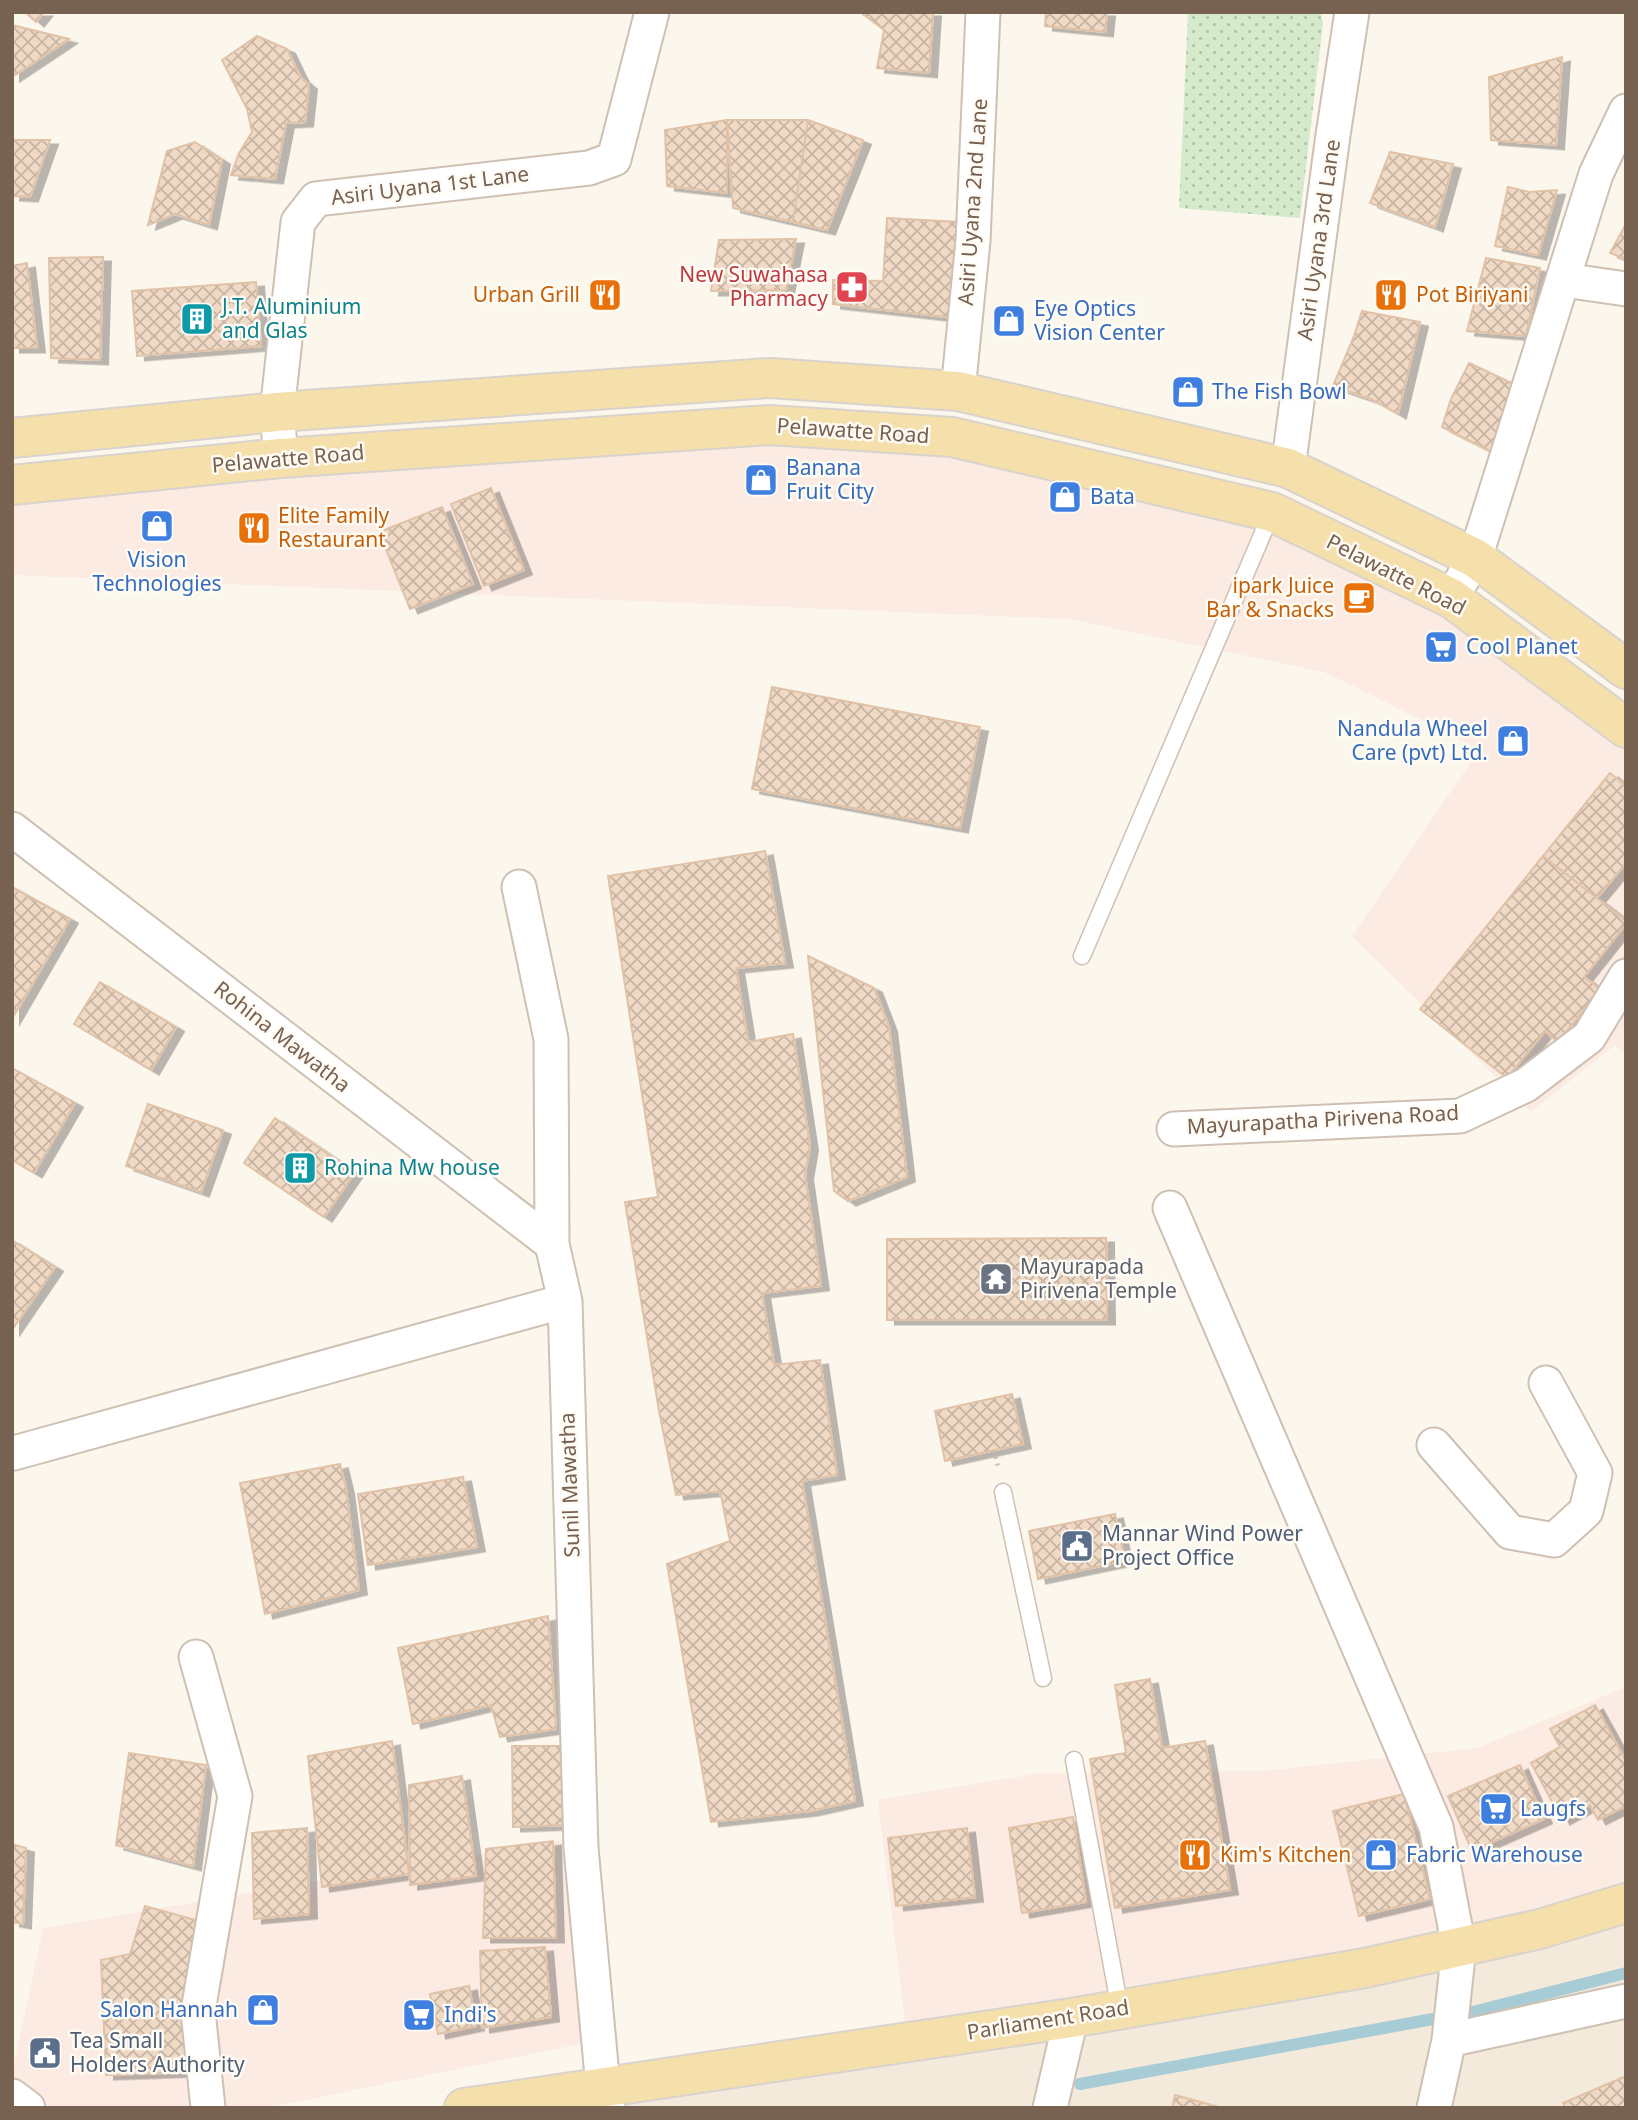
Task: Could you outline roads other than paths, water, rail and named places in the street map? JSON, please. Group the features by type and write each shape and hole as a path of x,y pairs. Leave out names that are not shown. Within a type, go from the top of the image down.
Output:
{"main road":[{"path":"12,438 277,412 770,378 958,391 1288,468 1475,558 1626,669"},
{"name":"Pelawatte Road","path":"12,485 281,458 770,425 952,437 1272,512 1451,598 1626,728"},
{"name":"Parliament Road","path":"464,2108 606,2097 1365,1968 1540,1929 1626,1902"}],"street":[{"name":"Asiri Uyana 1st Lane","path":"281,458 277,412 298,222 316,199 589,168 614,159 652,12"},
{"name":"Asiri Uyana 2nd Lane","path":"958,391 973,241 983,12"},
{"name":"Asiri Uyana 3rd Lane","path":"1288,468 1352,12"},
{"path":"1451,598 1475,558 1596,174 1626,111"},
{"path":"1564,280 1626,289"},
{"name":"Rohina Mawatha","path":"12,829 552,1244"},
{"name":"Sunil Mawatha","path":"519,887 551,1039 552,1244 565,1301 581,1848 606,2097"},
{"name":"Mayurapatha Pirivena Road","path":"1174,1129 1460,1116 1526,1085 1589,1037 1626,976"},
{"path":"1170,1208 1436,1827 1459,1947 1449,2040 1434,2108"},
{"path":"13,1453 565,1301"},
{"path":"1434,1445 1510,1532 1554,1540 1586,1511 1595,1473 1546,1383"},
{"path":"196,1657 235,1796 198,2011 208,2108"},
{"path":"1449,2040 1626,2001"},
{"path":"1050,2108 1071,2018"},
{"path":"12,2096 28,2108"}],"lane":[{"path":"1082,956 1272,512"},
{"path":"1003,1492 1043,1678"},
{"path":"1074,1760 1120,2009"}],"waterway":[{"path":"1465,2014 1626,1973"},
{"path":"1080,2084 1433,2019"}],"place":[{"name":"New Suwahasa Pharmacy","path":"852,287"},
{"name":"Urban Grill","path":"605,295"},
{"name":"Pot Biriyani","path":"1391,295"},
{"name":"J.T. Aluminium and Glas","path":"197,319"},
{"name":"Eye Optics Vision Center","path":"1009,321"},
{"name":"The Fish Bowl","path":"1188,392"},
{"name":"Banana Fruit City","path":"761,480"},
{"name":"Bata","path":"1065,497"},
{"name":"Vision Technologies","path":"157,526"},
{"name":"Elite Family Restaurant","path":"254,528"},
{"name":"ipark Juice Bar & Snacks","path":"1359,598"},
{"name":"Cool Planet","path":"1441,647"},
{"name":"Nandula Wheel Care (pvt) Ltd.","path":"1513,741"},
{"name":"Rohina Mw house","path":"300,1168"},
{"name":"Mayurapada Pirivena Temple","path":"996,1279"},
{"name":"Mannar Wind Power Project Office","path":"1077,1546"},
{"name":"Laugfs","path":"1496,1809"},
{"name":"Kim's Kitchen","path":"1195,1855"},
{"name":"Fabric Warehouse","path":"1381,1855"},
{"name":"Salon Hannah","path":"263,2010"},
{"name":"Indi's","path":"419,2015"},
{"name":"Tea Small Holders Authority","path":"45,2053"}]}
